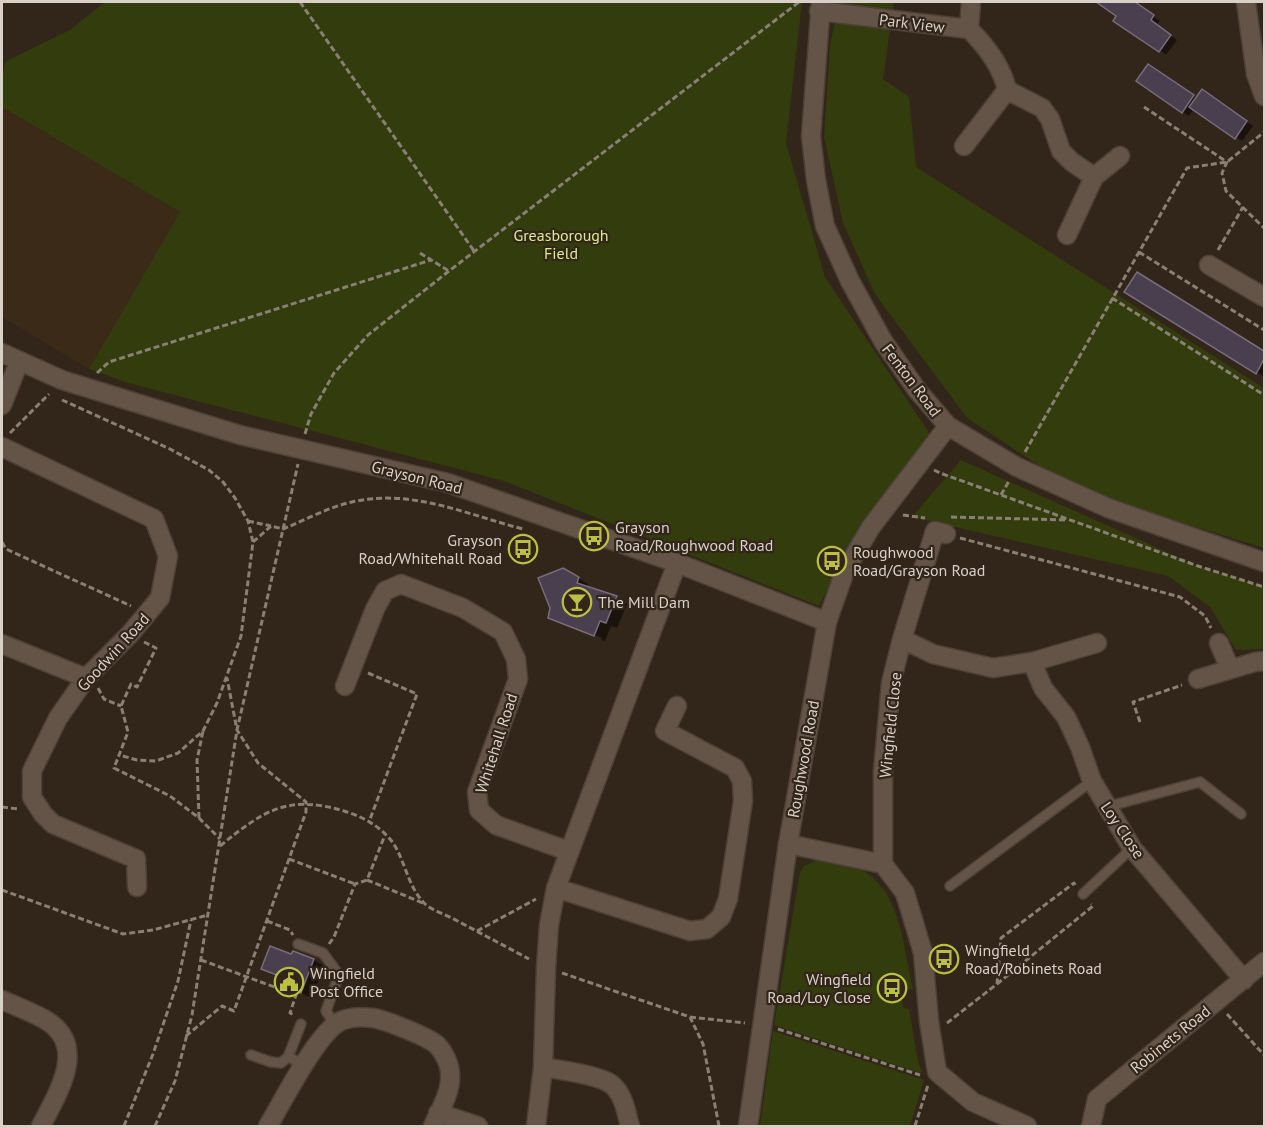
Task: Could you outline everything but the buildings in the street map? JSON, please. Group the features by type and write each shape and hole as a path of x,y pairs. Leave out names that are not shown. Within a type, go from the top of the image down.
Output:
{"street":[{"name":"Park View","path":"969,29 971,2"},
{"path":"1246,2 1256,74 1264,96"},
{"name":"Park View","path":"820,6 969,29 984,44 997,64 1005,77 1007,90"},
{"name":"Fenton Road","path":"820,6 811,136 816,180 825,226 850,281 883,341 917,390 948,426 1017,467 1108,508 1264,562"},
{"path":"964,146 1007,90 1042,108 1050,119 1061,151 1072,162 1094,177"},
{"path":"1067,235 1094,177 1120,156"},
{"path":"1209,265 1264,297"},
{"name":"Grayson Road","path":"2,353 83,387 240,435 448,483 678,563 827,622"},
{"path":"2,405 19,362"},
{"name":"Roughwood Road","path":"748,1126 788,844 827,622 845,571 871,527 887,503 948,426"},
{"name":"Goodwin Road","path":"5,441 154,519 168,555 160,598 130,634 86,678 58,718 32,771 32,796 43,814 53,824 136,859 137,887"},
{"name":"Wingfield Close","path":"883,864 884,760 891,683 902,639 940,527"},
{"path":"537,1126 543,1067 549,926 556,888 678,563"},
{"name":"Whitehall Road","path":"345,686 375,609 385,591 401,584 463,608 503,632 516,659 518,679 477,792 479,810 496,825 568,851"},
{"path":"902,639 933,654 993,668 1032,662 1096,643"},
{"path":"1219,643 1230,669"},
{"path":"2,644 86,678"},
{"path":"1198,679 1264,661"},
{"name":"Loy Close","path":"1032,662 1043,688 1066,717 1092,781 1132,848 1244,980"},
{"path":"556,888 690,931 707,929 721,917 728,899 743,801 742,781 735,768 665,731 677,706"},
{"path":"788,844 883,864 905,893 923,953 937,1072 973,1102 1027,1126"},
{"name":"Robinets Road","path":"1090,1126 1097,1099 1264,962"},
{"path":"2,1000 47,1020 62,1035 69,1054 65,1078 41,1126"},
{"path":"268,1126 296,1061 335,1024 348,1019 373,1018 436,1044 448,1063 450,1075 449,1087 435,1120 478,1126"},
{"path":"543,1067 586,1075 611,1084 623,1101 630,1126"}],"lane":[{"path":"950,886 1092,781"},
{"path":"1106,807 1200,782 1241,814"},
{"path":"1083,894 1132,848"},
{"path":"298,944 323,953 339,975 326,1011 335,1024"},
{"path":"251,1055 271,1062 296,1061 300,1021"}],"path":[{"path":"300,2 474,251"},
{"path":"155,1126 175,1081 186,1036 201,960 237,730 301,449 311,414 334,373 368,335 449,270 799,2"},
{"path":"1144,107 1227,162"},
{"path":"1264,132 1227,162 1222,173 1226,191 1264,228"},
{"path":"1025,453 1186,168 1227,162"},
{"path":"1209,265 1243,207"},
{"path":"1139,252 1264,330"},
{"path":"420,253 449,270"},
{"path":"83,387 109,362 431,260"},
{"path":"1112,298 1264,395"},
{"path":"5,441 49,394"},
{"path":"920,460 940,473 1198,566 1264,587"},
{"path":"1001,495 1009,481"},
{"path":"248,521 283,529 352,502 389,498 432,502 523,530 533,530"},
{"path":"887,503 905,516 930,519 940,527 1180,597 1205,616 1219,643"},
{"path":"940,527 1072,520"},
{"path":"253,543 271,526"},
{"path":"2,542 4,548 147,614"},
{"path":"130,634 156,648 137,687 131,684 121,706 129,732 114,768 170,796 199,818 220,839"},
{"path":"353,666 417,694 369,822"},
{"path":"227,676 237,730 258,763 306,802"},
{"path":"86,678 101,691 104,699 121,706"},
{"path":"1140,722 1132,702 1198,679"},
{"path":"199,818 197,760 203,731"},
{"path":"186,1036 222,1006 234,1011 306,812 306,802"},
{"path":"219,848 251,821 271,810 306,802 329,806 357,815 390,840 410,884 426,904"},
{"path":"367,880 385,835"},
{"path":"289,859 355,884 367,880 426,904 546,968 690,1017 763,1024 930,1079 915,1126"},
{"path":"932,1035 997,984 1093,906 1074,883 1000,938 997,984"},
{"path":"323,953 334,937 355,884"},
{"path":"477,931 556,888"},
{"path":"2,890 123,934 153,930 208,915"},
{"path":"124,1126 153,1054 178,981 191,920"},
{"path":"267,921 290,930 298,944"},
{"path":"201,960 296,995 290,1013 300,1021"},
{"path":"1216,1002 1264,1055"},
{"path":"690,1017 703,1044 719,1126"}],"shaded area":[{"path":"2,107 180,212 89,369 2,317"}],"green space":[{"name":"Greasborough Field","path":"105,2 802,2 786,143 825,277 930,434 854,538 819,606 504,481 128,383 89,369 180,212 2,107 2,77 6,61 70,30"},
{"path":"839,2 894,2 883,79 909,97 916,167 1264,388 1264,548 1131,507 1046,470 967,418 875,294 843,223 824,137 830,45"},
{"path":"961,460 1198,566 1264,587 1264,649 1236,650 1210,607 1168,576 912,517"},
{"path":"822,858 847,863 867,873 881,886 892,903 899,923 913,989 906,990 907,996 902,996 903,1008 909,1009 918,1062 922,1071 920,1073 774,1025 800,872 804,866"},
{"path":"773,1031 924,1080 910,1126 760,1126"}],"place":[{"name":"Grayson Road/Roughwood Road","path":"594,536"},
{"name":"Grayson Road/Whitehall Road","path":"523,549"},
{"name":"Roughwood Road/Grayson Road","path":"832,561"},
{"name":"The Mill Dam","path":"577,602"},
{"name":"Wingfield Road/Robinets Road","path":"944,959"},
{"name":"Wingfield Post Office","path":"289,982"},
{"name":"Wingfield Road/Loy Close","path":"892,988"}]}
